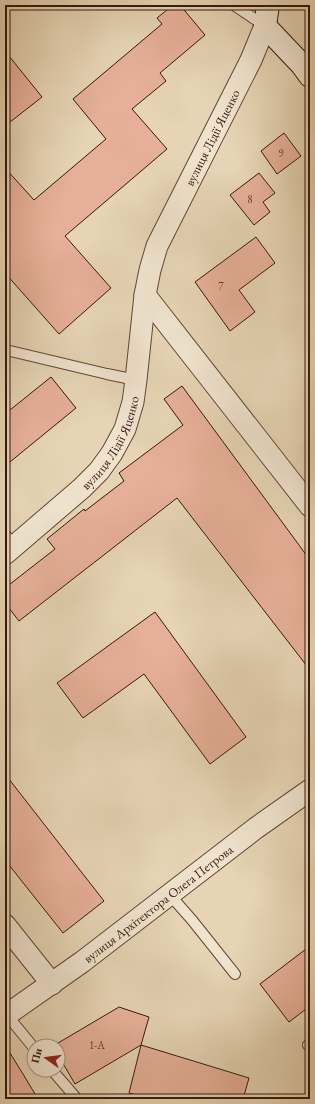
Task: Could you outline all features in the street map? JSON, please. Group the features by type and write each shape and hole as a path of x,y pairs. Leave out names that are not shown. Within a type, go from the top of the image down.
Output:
{"street":[{"path":"267,15 310,76"},
{"name":"вулиця Лідії Яценко","path":"8,545 82,488 99,471 112,454 125,429 133,402 145,295 157,246 251,60 267,15"},
{"path":"145,295 310,506"},
{"name":"вулиця Архітектора Олега Петрова","path":"6,1016 52,984 256,828 310,790"},
{"path":"5,925 52,984"}],"lane":[{"path":"234,5 267,15"},
{"path":"5,348 6,350 136,380"},
{"path":"170,895 192,920 234,974"},
{"path":"6,1016 26,1039"},
{"path":"58,1078 72,1098"}],"building":[{"path":"173,5 180,5 205,35 160,73 166,81 132,109 167,149 65,236 111,288 59,334 5,273 5,168 34,200 106,139 73,99 162,24 157,18"},
{"path":"5,51 42,97 5,126"},
{"path":"284,133 301,156 277,174 261,151"},
{"path":"259,173 275,193 263,202 270,212 254,225 230,195"},
{"path":"256,237 275,263 239,290 255,312 230,331 195,282"},
{"path":"51,377 76,408 5,466 5,414"},
{"path":"182,386 310,560 310,670 177,498 19,621 5,603 5,588 55,549 47,539 84,509 85,511 124,481 119,473 183,425 164,399"},
{"path":"155,612 246,737 210,764 144,674 83,718 57,683"},
{"path":"5,774 104,901 63,933 5,860"},
{"path":"310,946 310,1006 289,1022 260,984"},
{"path":"119,1007 149,1017 141,1045 75,1084 66,1069 66,1038"},
{"path":"5,1045 23,1074 38,1099 5,1099"},
{"path":"141,1045 249,1078 243,1099 151,1099 129,1093"}]}
